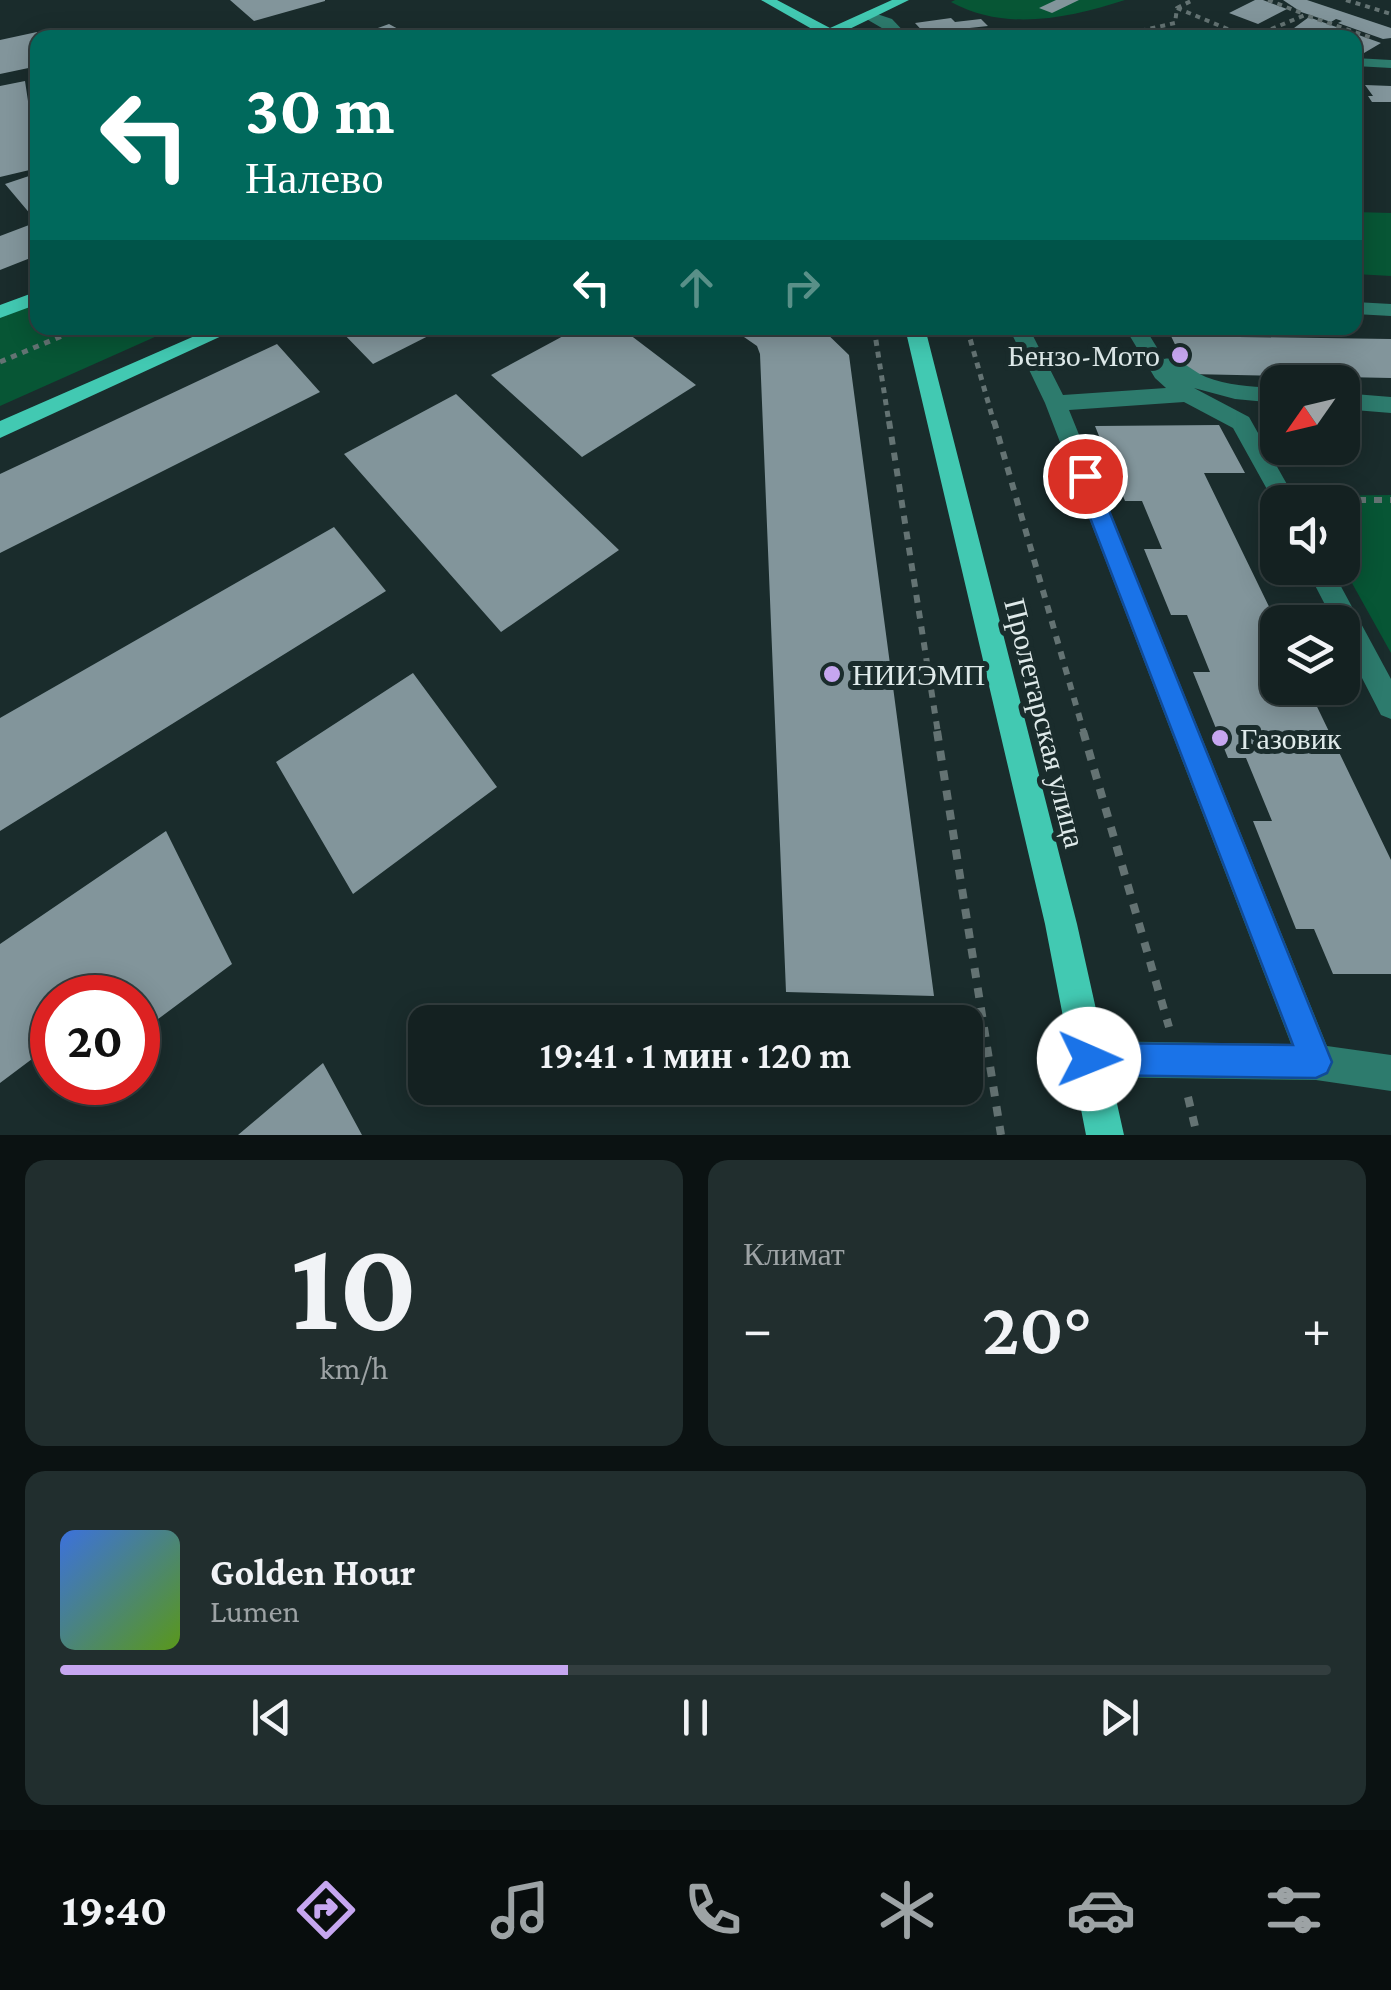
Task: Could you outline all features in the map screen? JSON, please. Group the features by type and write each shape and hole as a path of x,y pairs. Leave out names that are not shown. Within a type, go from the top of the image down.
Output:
{"main road":[{"path":"767,0 815,30"},
{"path":"834,30 903,0"},
{"path":"0,312 30,300"},
{"path":"0,430 214,335"},
{"name":"Пролетарская улица","path":"917,335 1061,924 1105,1135"}],"street":[{"path":"868,15 887,22 895,30"},
{"path":"1362,62 1391,64"},
{"path":"1362,308 1391,310"},
{"path":"1022,335 1056,403 1316,1062"},
{"path":"1139,335 1162,373 1187,394 1241,423 1276,485"},
{"path":"1142,335 1182,376 1260,395"},
{"path":"1056,403 1187,394"},
{"path":"1360,402 1391,405"},
{"path":"1328,585 1391,706"},
{"path":"1089,1059 1316,1062 1391,1074"}],"path":[{"path":"1177,8 1193,0"},
{"path":"1268,0 1350,30"},
{"path":"1346,0 1391,14"},
{"path":"1177,8 1231,30"},
{"path":"1144,30 1174,23 1177,8"},
{"path":"1268,30 1305,15"},
{"path":"1362,34 1374,38"},
{"path":"0,372 0,362 64,335"},
{"path":"875,335 1002,1135"},
{"path":"970,335 1179,1060 1197,1135"},
{"path":"1360,500 1391,500"}],"green space":[{"path":"1125,0 1060,16 1015,19 972,11 951,2"},
{"path":"1362,212 1391,213 1391,276 1362,274"},
{"path":"30,305 30,335 159,335 0,406 0,317"},
{"path":"1360,495 1391,495 1391,653 1353,585 1360,585"}],"building":[{"path":"230,0 325,0 325,1 254,21"},
{"path":"1056,0 1079,0 1052,13 1039,8"},
{"path":"1255,0 1287,9 1258,24 1229,13"},
{"path":"1283,0 1307,0 1391,28 1391,38 1383,39 1336,19 1331,22 1301,12"},
{"path":"1309,17 1345,30 1291,30"},
{"path":"981,19 988,26 922,30 915,23"},
{"path":"389,24 400,30 372,30"},
{"path":"30,34 30,68 0,74 0,40"},
{"path":"1362,36 1381,43 1364,53"},
{"path":"25,81 30,114 30,170 0,177 0,86"},
{"path":"1365,85 1391,86 1391,102 1372,102 1368,96 1373,96"},
{"path":"30,176 30,214 5,184"},
{"path":"30,225 30,258 0,270 0,236"},
{"path":"345,335 430,335 373,364"},
{"path":"565,335 630,335 696,385 582,457 491,375"},
{"name":"НИИЭМП","path":"741,335 828,335 849,355 934,996 786,992 757,346"},
{"path":"1171,336 1391,339 1391,378 1360,377 1360,365 1260,365 1260,375 1189,374"},
{"path":"277,344 320,392 0,553 0,474"},
{"path":"456,394 619,550 501,632 344,454"},
{"path":"1219,425 1245,473 1204,473 1268,605 1260,605 1260,705 1316,705 1391,860 1391,974 1333,974 1314,929 1296,929 1253,821 1272,821 1246,758 1228,758 1193,672 1210,672 1187,615 1171,615 1144,549 1162,549 1142,501 1125,501 1095,426"},
{"path":"334,527 386,591 0,831 0,718"},
{"path":"413,673 497,787 353,894 276,762"},
{"path":"166,831 232,964 160,1018 160,975 30,975 30,1060 0,1083 0,944"},
{"path":"323,1063 362,1135 238,1135"}],"place":[{"name":"Бензо-Мото","path":"1180,355"},
{"name":"НИИЭМП","path":"832,674"},
{"name":"Газовик","path":"1220,738"}],"route":[{"path":"1085,476 1316,1062 1089,1059"}]}
